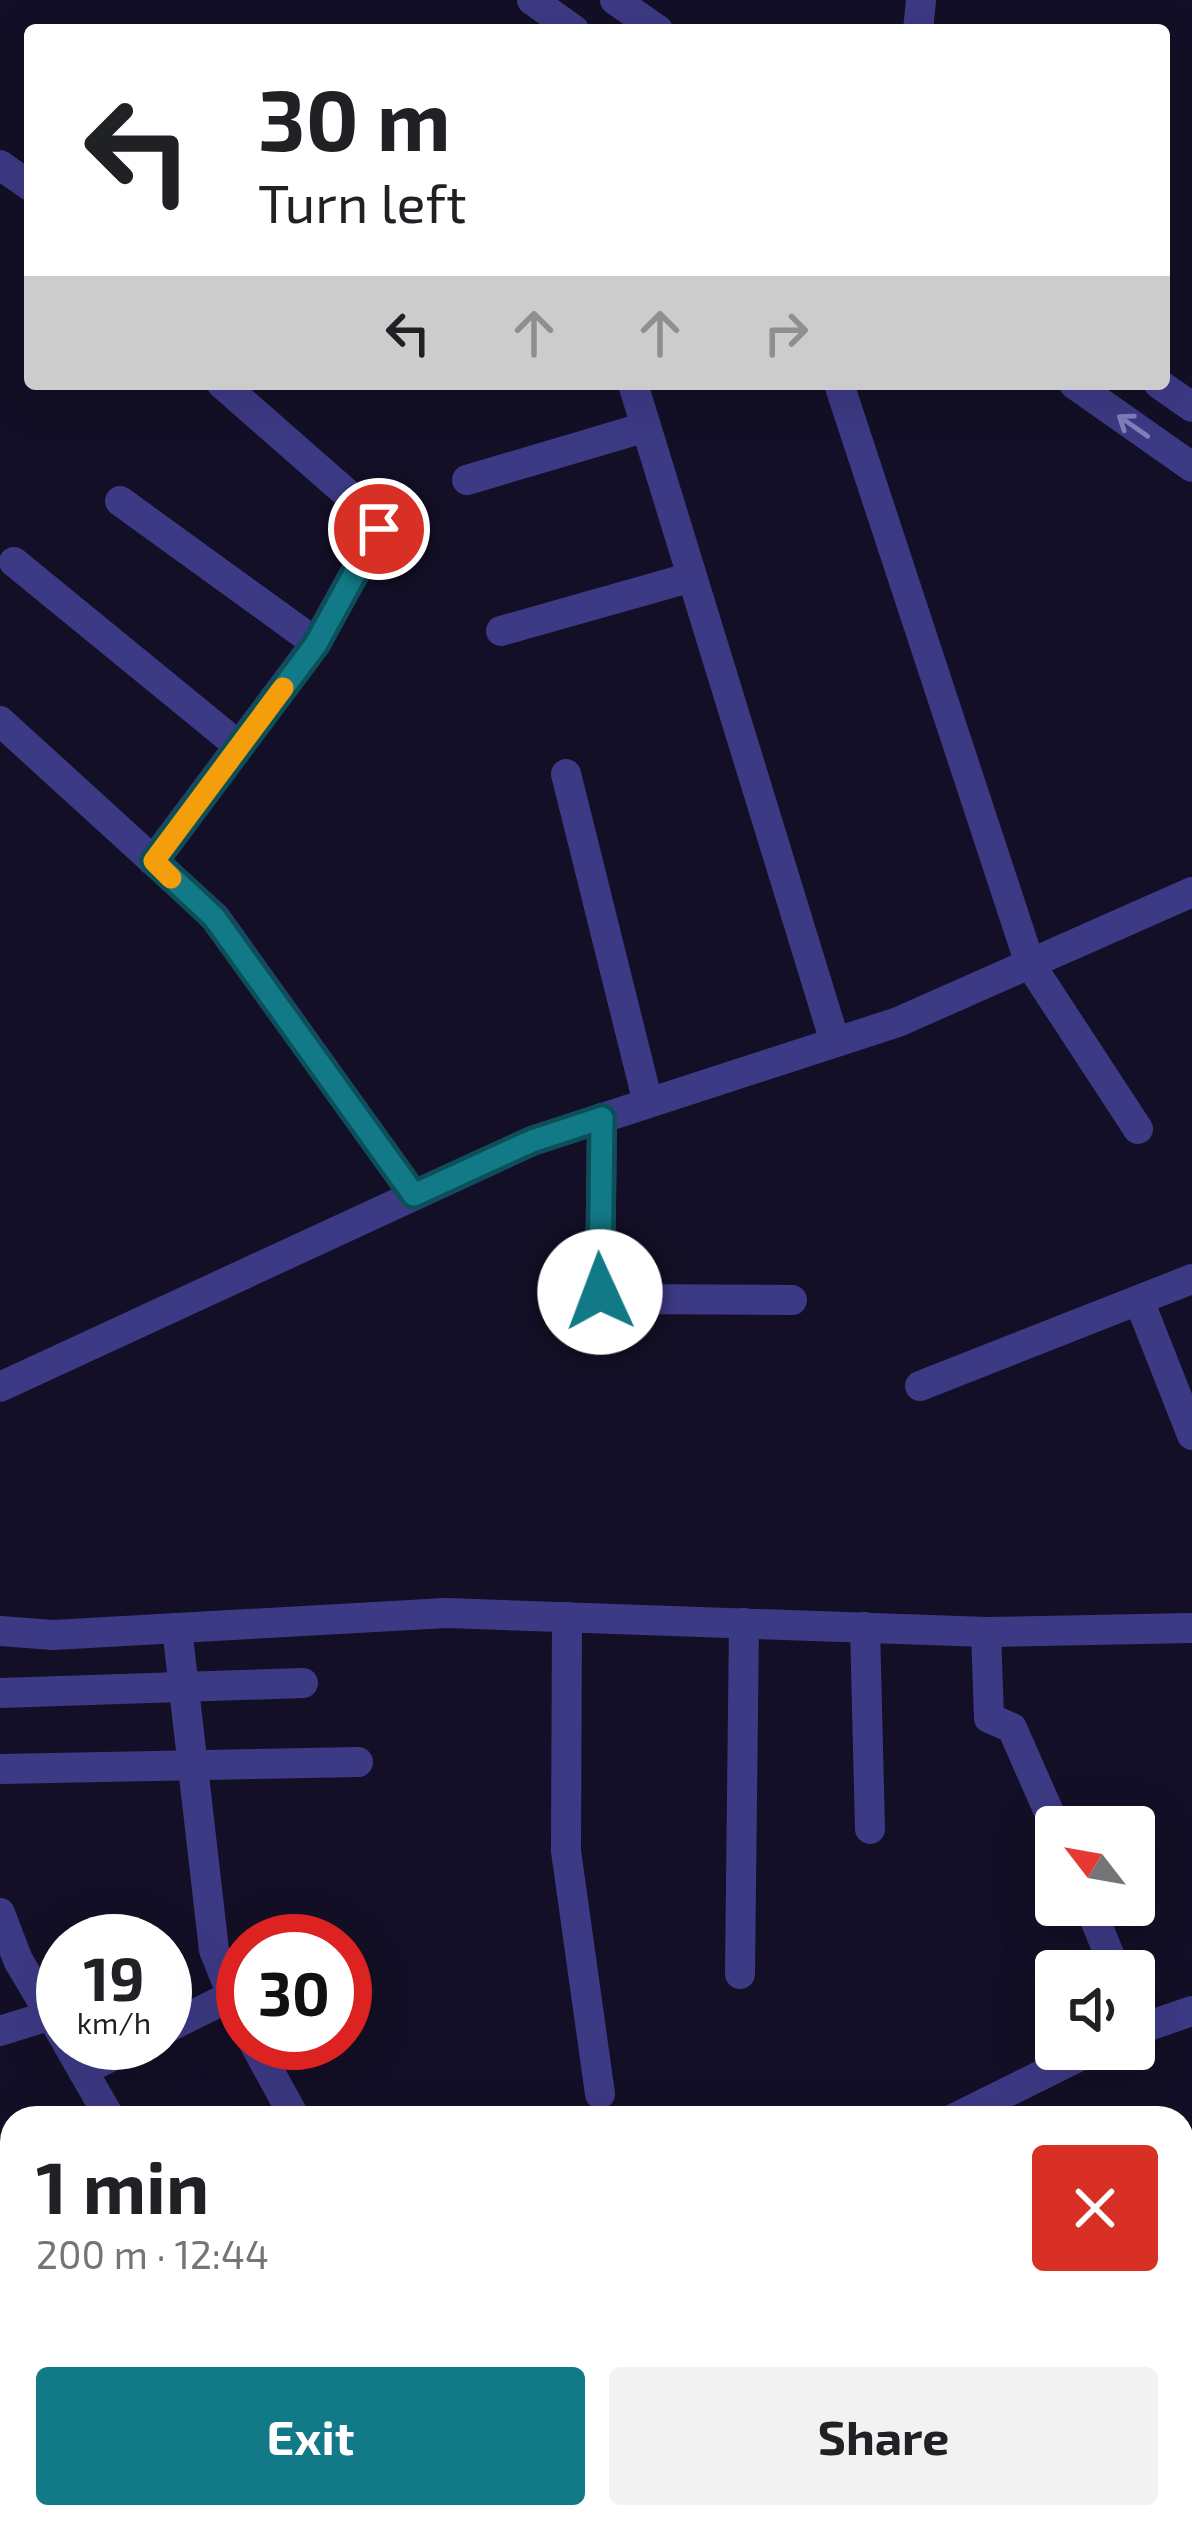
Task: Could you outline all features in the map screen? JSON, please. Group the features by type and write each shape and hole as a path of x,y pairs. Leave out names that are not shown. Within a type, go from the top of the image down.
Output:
{"street":[{"path":"532,0 566,24"},
{"path":"615,0 649,24"},
{"path":"154,861 316,644 379,529 376,520 229,390"},
{"path":"634,390 836,1042"},
{"path":"841,390 1030,964 1138,1130"},
{"path":"1083,390 1192,467"},
{"path":"467,480 646,427"},
{"path":"121,501 316,644"},
{"path":"14,562 239,746"},
{"path":"501,631 692,577"},
{"path":"0,721 214,917 414,1195"},
{"path":"566,774 648,1103"},
{"path":"0,1387 532,1141 898,1022 1192,892"},
{"path":"602,1118 600,1292 616,1299 792,1300"},
{"path":"920,1385 1192,1280"},
{"path":"1140,1303 1192,1435"},
{"path":"0,1631 52,1635 446,1613 986,1632 1192,1628"},
{"path":"567,1617 566,1851 600,2094"},
{"path":"740,1974 744,1623"},
{"path":"865,1627 870,1829"},
{"path":"177,1628 216,1955"},
{"path":"986,1632 988,1718 1012,1728 1046,1806"},
{"path":"0,1693 303,1683"},
{"path":"0,1769 358,1762"},
{"path":"0,1912 18,1960 36,1990"},
{"path":"1155,2022 1192,2011"},
{"path":"0,2032 36,2031"},
{"path":"269,2070 288,2106"},
{"path":"980,2106 1052,2070"},
{"path":"83,2071 103,2106"}],"slow traffic":[{"path":"171,878 154,861 283,688"}],"route":[{"path":"379,529 316,644 154,861 214,917 414,1195 532,1141 602,1118 600,1292"}]}
